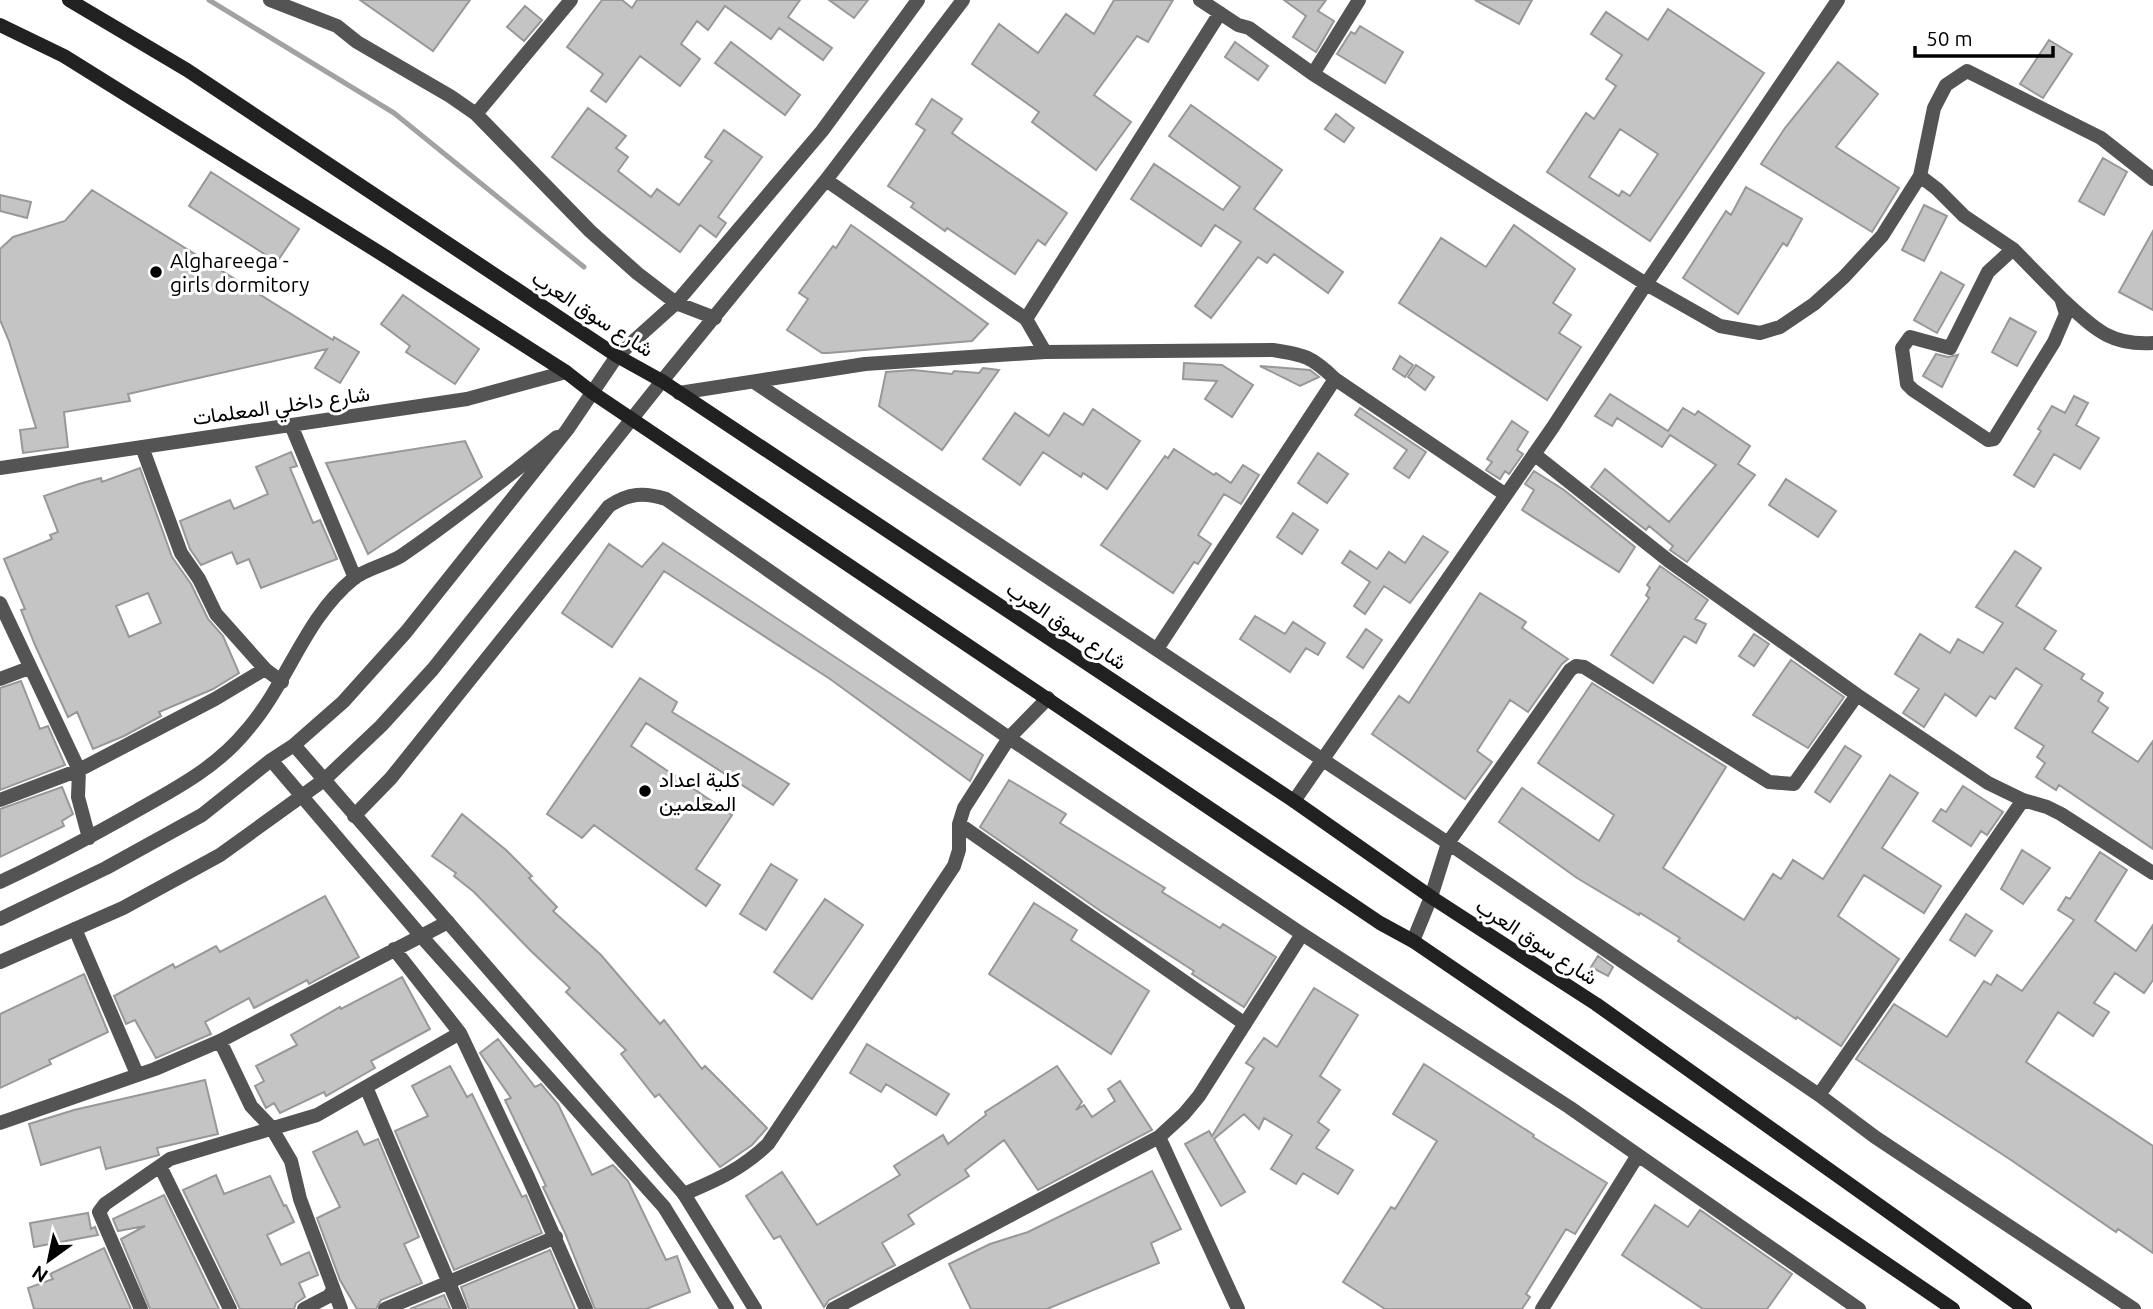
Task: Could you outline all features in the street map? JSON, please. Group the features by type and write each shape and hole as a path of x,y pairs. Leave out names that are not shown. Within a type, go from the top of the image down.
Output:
{"main road":[{"name":"شارع سوق العرب","path":"69,0 187,70 617,356 662,381 1294,801 1432,897 1596,1004 2025,1309"},
{"path":"0,25 64,56 566,372 593,393 634,418 1380,923 1413,941 1952,1309"}],"street":[{"path":"270,0 337,26 476,114 590,232 677,303 715,318"},
{"path":"476,114 571,0"},
{"path":"0,919 106,868 202,815 294,745 342,702 377,666 567,430 617,356 677,303 822,131 918,0"},
{"path":"0,962 123,908 220,855 324,780 381,726 433,669 826,180 963,0"},
{"path":"1200,0 1646,284 1720,326 1760,333 1771,331 1814,304 1844,277 1882,236 1920,176 1934,108 1947,85 1967,71 2101,138 2153,179"},
{"path":"1313,74 1359,0"},
{"path":"1294,801 1534,454 1838,0"},
{"path":"1026,319 1220,13"},
{"path":"1920,176 1964,216 2013,249 2093,328 2128,344 2153,343"},
{"path":"826,180 1026,319 1045,352"},
{"path":"2013,249 1988,272 1950,348 1910,337 1902,348 1907,384 1982,438 1994,439 2054,342 2066,314 2061,298"},
{"path":"679,393 866,364 1045,352 1273,350 1307,355 1335,379 1506,495"},
{"name":"شارع داخلي المعلمات","path":"0,468 467,399 566,372"},
{"path":"1157,649 1335,379"},
{"path":"754,382 1448,843 1819,1095 1875,1137 2134,1309"},
{"path":"291,425 355,578"},
{"path":"0,882 89,838 194,778 227,753 249,729 282,682 320,612 355,578 398,557 493,489 567,430"},
{"path":"142,447 181,554 199,579 216,614 265,669 282,682"},
{"path":"1534,454 1669,561 1857,695 1988,783 2054,811 2153,873"},
{"path":"354,816 391,778 609,506 636,493 652,494 666,499 1009,738 1302,934 1569,1107 1859,1309"},
{"path":"0,603 79,771 78,797 89,838"},
{"path":"1413,941 1432,897 1448,843 1570,670 1576,666 1584,667 1769,782 1780,784 1794,784 1857,695"},
{"path":"0,679 29,668"},
{"path":"0,800 79,771 215,699 265,669"},
{"path":"684,1194 728,1175 749,1162 768,1144 954,866 959,824 964,808 1009,738 1048,698"},
{"path":"294,745 684,1194 754,1309"},
{"path":"271,760 421,936 664,1207 724,1305 742,1289"},
{"path":"1819,1095 2023,800"},
{"path":"959,824 1245,1024"},
{"path":"0,1123 155,1069 220,1041 448,922"},
{"path":"75,929 137,1074"},
{"path":"833,1309 1159,1137 1190,1107 1302,934"},
{"path":"394,949 460,1033 556,1237 586,1309"},
{"path":"141,1309 99,1212 105,1204 170,1159 317,1115 460,1033"},
{"path":"220,1041 251,1106 271,1127 291,1161 300,1199 341,1309"},
{"path":"366,1087 460,1309"},
{"path":"1159,1137 1238,1309"},
{"path":"1542,1309 1638,1155"},
{"path":"160,1166 230,1309"},
{"path":"385,1309 556,1237"},
{"path":"304,1309 329,1296 334,1290"}],"building":[{"path":"360,0 470,0 433,51"},
{"path":"602,0 622,0 632,8 637,0 800,0 788,17 832,48 823,60 779,28 771,39 725,6 708,30 697,21 681,44 700,59 680,86 640,56 606,102 591,91 603,74 567,47"},
{"path":"829,0 868,0 854,18"},
{"path":"1114,0 1173,0 1148,42 1137,36 1094,95 1131,122 1096,170 1032,122 1039,112 972,64 999,24 1038,53 1066,14 1094,34"},
{"path":"1284,0 1326,0 1318,11 1334,21 1316,52 1293,37 1306,16"},
{"path":"1475,0 1532,0 1519,24"},
{"path":"525,6 542,20 524,41 507,27"},
{"path":"1668,9 1764,73 1650,241 1547,172 1586,113 1594,119 1616,86 1606,79 1622,55 1591,34 1606,12 1648,40","holes":["1620,129 1658,154 1630,196 1622,191 1619,196 1589,177"]},
{"path":"1360,26 1403,52 1385,83 1337,54 1351,32 1355,34"},
{"path":"2049,40 2072,54 2043,98 2020,84"},
{"path":"731,42 800,95 785,115 715,63"},
{"path":"1235,42 1268,66 1258,80 1225,57"},
{"path":"1838,62 1878,94 1836,147 1899,188 1872,232 1761,164 1785,128"},
{"path":"932,99 962,119 952,133 1067,213 1045,245 1038,240 1015,274 947,228 945,231 911,207 914,203 888,186 925,130 916,124"},
{"path":"1191,105 1282,170 1254,209 1343,272 1328,293 1274,254 1267,263 1258,257 1211,318 1195,306 1241,242 1215,225 1201,246 1131,199 1154,164 1223,210 1240,187 1169,136"},
{"path":"588,108 626,136 616,148 628,157 618,171 651,197 657,189 679,205 712,161 705,157 724,130 762,157 718,217 726,223 716,237 700,225 680,252 552,157"},
{"path":"1336,114 1354,128 1344,142 1325,129"},
{"path":"2103,158 2127,172 2104,215 2079,201"},
{"path":"211,172 299,229 277,262 189,206"},
{"path":"1746,187 1802,219 1787,246 1783,243 1738,314 1683,278 1726,211 1731,215"},
{"path":"92,190 333,340 334,337 359,352 340,383 315,368 327,349 128,394 130,401 64,412 68,447 23,453 20,430 36,428 0,320 0,249 13,237 65,221"},
{"path":"0,195 31,202 27,218 0,211"},
{"path":"1924,205 1947,216 1924,261 1902,250"},
{"path":"851,225 988,324 972,341 828,353 822,353 787,330 808,299 799,293"},
{"path":"1514,225 1575,269 1553,303 1571,315 1559,333 1581,347 1547,400 1399,303 1441,238 1486,267"},
{"path":"2153,231 2153,310 2119,292"},
{"path":"1941,272 1964,285 1937,333 1914,320"},
{"path":"403,295 479,349 455,384 406,352 410,346 381,324"},
{"path":"2010,318 2036,332 2017,366 1992,352"},
{"path":"1936,354 1948,357 1958,355 1942,387 1923,376"},
{"path":"1400,356 1413,365 1405,377 1393,369"},
{"path":"1184,363 1222,365 1253,385 1232,417 1205,399 1217,381 1183,379"},
{"path":"1416,365 1434,377 1425,390 1408,377"},
{"path":"1260,366 1310,370 1319,377 1300,386"},
{"path":"983,368 999,370 942,450 879,406 886,372 913,370 952,374 954,371 979,373"},
{"path":"1610,394 1668,431 1683,408 1695,415 1698,411 1750,446 1738,464 1755,475 1687,562 1670,550 1673,546 1649,526 1646,530 1591,487 1605,469 1669,522 1716,465 1670,435 1662,447 1617,418 1612,426 1595,416"},
{"path":"2074,396 2088,403 2076,425 2099,438 2080,469 2054,454 2034,487 2014,475 2041,431 2038,429 2052,406 2065,413"},
{"path":"1360,408 1426,452 1409,478 1394,468 1407,450 1355,415"},
{"path":"1093,409 1140,441 1107,489 1083,473 1081,477 1043,452 1020,485 983,459 1015,413 1049,436 1064,413 1083,425"},
{"path":"1512,421 1528,432 1517,450 1523,454 1509,474 1505,471 1500,479 1486,470 1492,462 1487,459"},
{"path":"465,441 482,477 368,554 326,463"},
{"path":"1174,449 1231,483 1243,465 1259,475 1241,504 1224,494 1198,535 1211,544 1198,564 1194,562 1173,593 1101,545 1165,456 1168,458"},
{"path":"291,452 297,466 290,468 313,523 320,520 337,559 261,588 249,559 237,564 232,552 201,565 190,549 180,521 230,500 234,509 268,494 256,467"},
{"path":"1318,453 1348,474 1327,503 1298,483"},
{"path":"140,468 172,557 191,584 208,619 223,636 239,673 213,689 159,712 161,716 124,736 93,749 77,712 68,717 35,645 21,610 25,609 4,559 52,539 50,535 58,532 44,496 101,478 102,482","holes":["148,593 161,623 129,637 116,606"]},
{"path":"1534,471 1564,490 1635,547 1619,572 1522,510 1534,490 1525,484"},
{"path":"1786,479 1836,511 1818,537 1769,505"},
{"path":"1293,513 1318,530 1302,554 1277,537"},
{"path":"1423,536 1448,552 1410,603 1384,586 1365,614 1354,606 1370,582 1342,563 1350,551 1377,569 1389,552 1405,563"},
{"path":"663,543 983,755 970,781 830,679 664,571 612,647 562,613 609,544 642,567"},
{"path":"2015,551 2041,568 2016,606 2056,631 2044,649 2084,674 2081,679 2103,693 2098,701 2108,708 2092,732 2138,762 2153,741 2153,849 2059,785 2056,790 2036,777 2045,763 2037,757 2044,746 2015,728 2042,685 2016,668 1995,699 1990,696 1976,716 1945,694 1924,727 1903,713 1919,689 1895,674 1920,634 1950,653 1958,639 1983,653 2003,623 1976,607"},
{"path":"1660,566 1708,600 1695,619 1706,624 1696,643 1684,636 1653,683 1611,655 1649,598 1646,595 1650,588 1647,585"},
{"path":"1480,593 1526,622 1522,628 1568,659 1528,712 1510,700 1477,751 1492,762 1465,799 1372,734 1399,696 1409,703"},
{"path":"1255,616 1285,634 1293,622 1325,643 1318,655 1306,648 1290,672 1240,639"},
{"path":"1366,629 1382,640 1363,668 1347,657"},
{"path":"1754,634 1769,644 1754,666 1739,656"},
{"path":"1791,660 1844,697 1808,748 1753,715"},
{"path":"640,678 677,702 672,712 789,784 773,805 646,723 631,746 732,815 696,869 720,885 706,906 594,825 582,838 547,814"},
{"path":"21,681 40,729 48,726 65,765 0,790 0,688"},
{"path":"1592,683 1726,767 1663,868 1744,920 1773,874 1781,879 1793,860 1823,879 1890,775 1918,793 1882,848 1941,886 1924,913 1864,875 1838,916 1899,959 1841,1046 1678,941 1680,938 1577,878 1499,822 1522,788 1599,841 1614,815 1538,763"},
{"path":"1845,746 1861,756 1830,802 1815,792"},
{"path":"1009,780 1066,814 1060,823 1165,888 1162,892 1220,928 1223,924 1276,957 1244,1007 980,827"},
{"path":"1963,786 2003,812 1987,835 1981,831 1971,846 1933,821 1941,809 1946,812"},
{"path":"62,787 73,814 62,821 64,826 0,857 0,809"},
{"path":"462,814 506,850 532,876 529,878 557,907 553,911 601,955 660,1024 664,1020 702,1069 705,1066 767,1128 752,1145 720,1167 659,1094 655,1097 621,1054 626,1050 566,992 570,988 474,892 454,876 456,873 432,856"},
{"path":"2022,850 2050,868 2023,904 2001,889"},
{"path":"2100,852 2127,870 2095,921 2136,951 2153,925 2153,980 2144,993 2115,973 2094,1003 2109,1012 2093,1036 2058,1012 2026,1062 2153,1146 2153,1253 2118,1229 2116,1232 1856,1059 1894,1004 1947,1037 1984,981 1991,985 1997,975 2022,991 2074,920 2058,910 2066,897 2070,899"},
{"path":"771,864 797,880 766,930 740,914"},
{"path":"325,896 359,957 309,984 307,980 254,1008 249,998 205,1022 211,1034 156,1058 135,1020 126,1024 114,996 173,964 175,968 216,946 220,952"},
{"path":"825,899 863,925 812,999 774,972"},
{"path":"1034,903 1077,930 1071,940 1149,991 1111,1054 989,974"},
{"path":"1966,914 1992,931 1975,956 1950,940"},
{"path":"1598,956 1613,967 1608,976 1591,967"},
{"path":"84,974 108,1032 49,1060 51,1064 0,1088 0,1014"},
{"path":"402,977 430,1029 371,1061 375,1068 326,1096 324,1092 280,1113 274,1103 266,1108 255,1086 264,1081 256,1066 297,1045 291,1035 340,1007 341,1009"},
{"path":"1314,988 1358,1015 1320,1076 1340,1090 1318,1122 1329,1130 1316,1148 1353,1170 1338,1194 1303,1173 1296,1184 1271,1169 1292,1135 1264,1118 1259,1129 1244,1114 1214,1139 1245,1192 1221,1206 1185,1144 1209,1131 1212,1136 1254,1068 1246,1063 1264,1038 1277,1047"},
{"path":"498,1039 535,1087 541,1084 558,1104 592,1175 613,1165 628,1181 666,1260 677,1256 690,1292 646,1309 595,1309 565,1233 543,1187 546,1186 505,1100 511,1098 480,1053"},
{"path":"867,1044 949,1094 936,1115 886,1084 881,1092 850,1073"},
{"path":"1424,1064 1607,1183 1575,1234 1566,1229 1526,1294 1530,1297 1522,1309 1385,1309 1343,1282 1391,1207 1395,1209 1437,1141 1393,1114"},
{"path":"450,1066 467,1097 472,1094 522,1197 526,1195 542,1233 454,1270 395,1131 428,1116 412,1086"},
{"path":"1057,1066 1082,1102 1076,1110 1084,1105 1092,1117 1115,1101 1108,1089 1120,1081 1152,1130 1038,1190 1004,1140 965,1170 969,1176 908,1215 914,1224 882,1243 895,1265 829,1300 824,1307 780,1236 774,1239 746,1196 782,1172 817,1225 900,1175 894,1166 943,1135 948,1144 986,1115 985,1112"},
{"path":"205,1080 218,1134 157,1148 159,1155 106,1169 100,1147 41,1165 29,1124 74,1110"},
{"path":"357,1131 364,1145 378,1139 419,1237 404,1244 422,1283 381,1300 376,1309 357,1309 340,1280 317,1218 340,1207 313,1152"},
{"path":"1152,1171 1181,1229 1151,1243 1159,1263 1047,1309 971,1309 949,1264 990,1244 1028,1232"},
{"path":"216,1175 224,1194 270,1176 294,1222 267,1235 281,1265 309,1252 318,1275 299,1283 305,1297 296,1303 294,1309 240,1309 183,1190"},
{"path":"164,1195 219,1309 150,1309 121,1239 145,1226 118,1231 113,1219"},
{"path":"1655,1205 1688,1227 1700,1210 1792,1274 1767,1309 1703,1309 1622,1255"},
{"path":"88,1213 91,1229 95,1227 98,1235 34,1247 30,1223"},
{"path":"104,1248 131,1309 34,1309 28,1288 53,1279 50,1274"},
{"path":"550,1250 575,1309 469,1309 461,1287"},
{"path":"444,1295 450,1309 410,1309"}],"waterway":[{"path":"209,0 394,113 584,267"}],"place":[{"name":"Alghareega - girls dormitory","path":"156,272"},
{"name":"كلية اعداد المعلمين","path":"645,791"}]}
